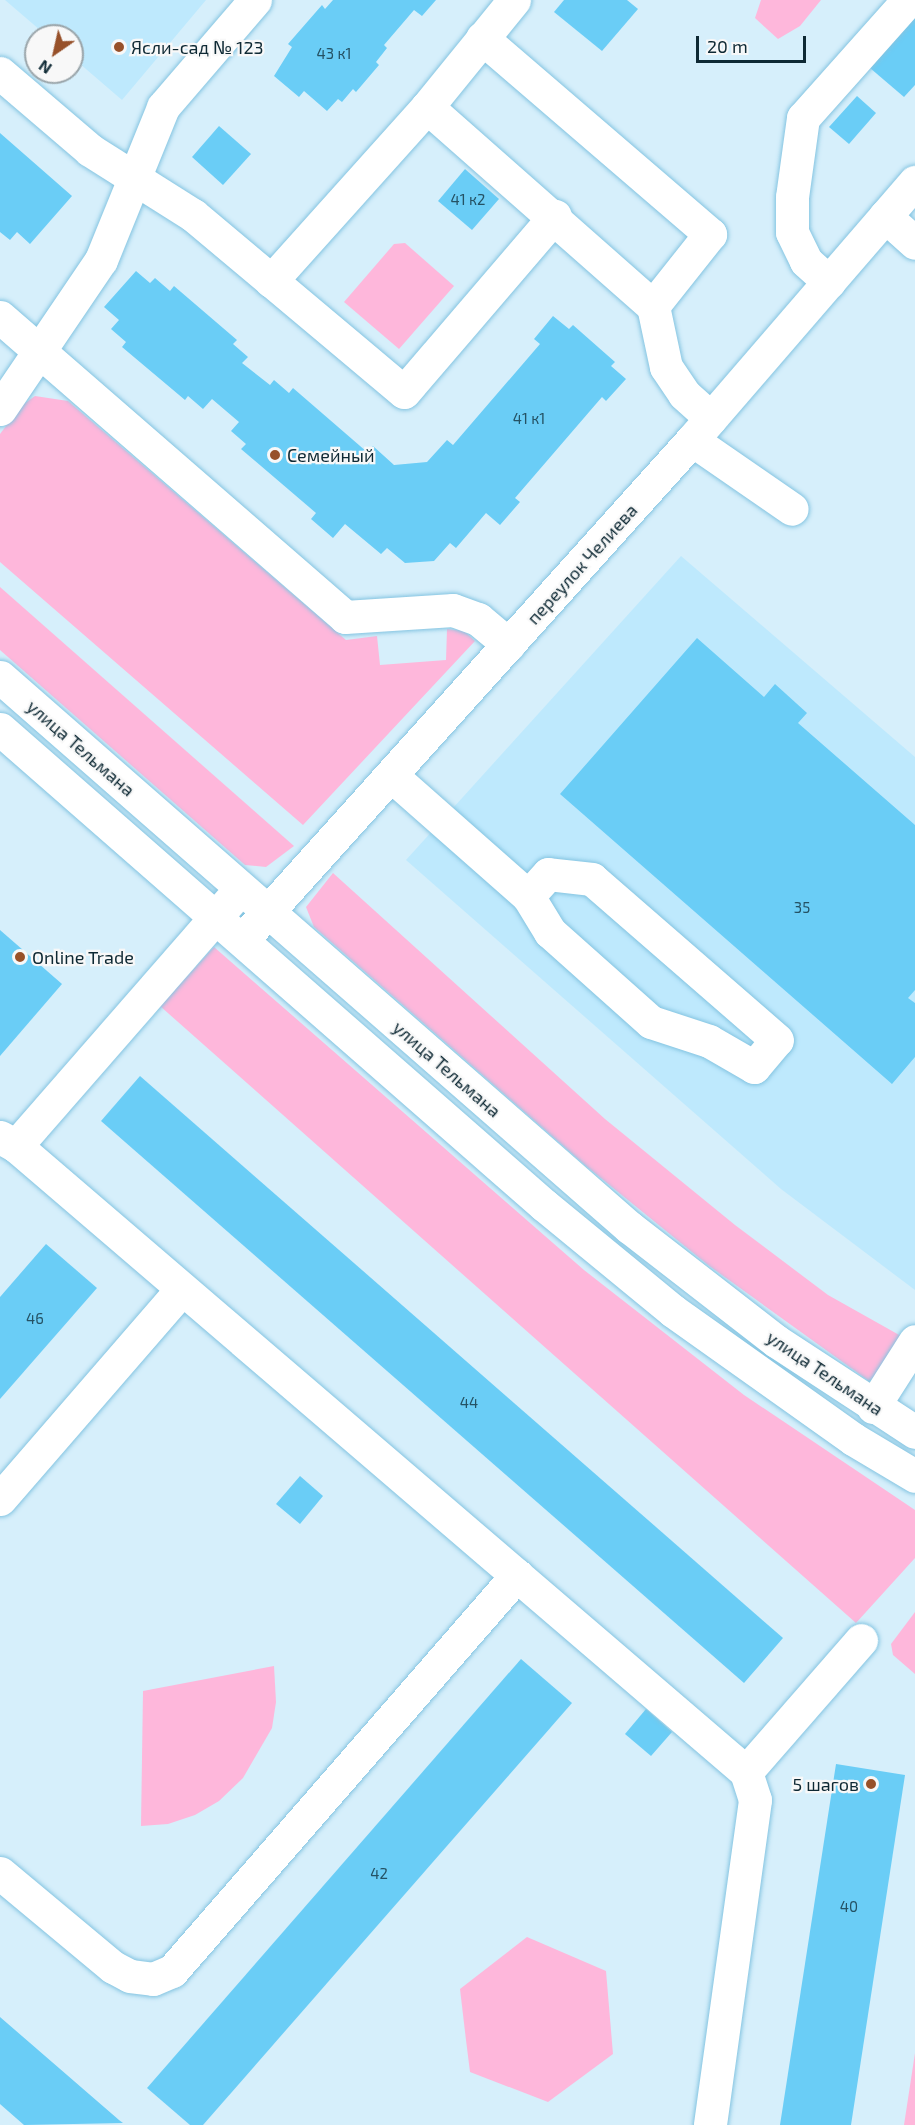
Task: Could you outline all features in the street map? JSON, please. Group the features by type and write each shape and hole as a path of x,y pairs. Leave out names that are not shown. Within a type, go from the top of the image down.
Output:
{"street":[{"path":"0,409 101,260 163,107 255,0"},
{"path":"271,281 427,106 514,0"},
{"path":"829,282 806,261 792,232 792,197 803,118 908,0"},
{"path":"482,38 710,234 653,306"},
{"path":"0,73 90,150 193,215 404,392 555,216"},
{"path":"427,106 555,216 653,306 666,367 684,394 701,429 792,509"},
{"name":"переулок Челиева","path":"242,941 393,777 701,429 915,182"},
{"path":"885,216 915,243"},
{"path":"0,317 345,617 453,610 478,619 509,645"},
{"name":"улица Тельмана","path":"0,677 646,1240 776,1341 873,1407 915,1432"},
{"name":"улица Тельмана","path":"0,729 544,1205 673,1311 834,1425 915,1476"},
{"path":"393,777 528,896 550,932 651,1022 709,1041 754,1068 777,1040 592,879 548,874 528,896"},
{"path":"242,888 8,1141 746,1772 755,1800 710,2125"},
{"path":"0,1499 182,1289"},
{"path":"873,1407 915,1341"},
{"path":"0,1873 113,1967 130,1976 153,1979 172,1971 517,1575"},
{"path":"746,1772 861,1640"}],"shaded area":[{"name":"Ясли-сад № 123","path":"5,0 206,0 122,100 84,67 84,24 33,24"},
{"path":"761,0 821,0 800,26 778,39 755,18"},
{"path":"405,243 454,286 399,349 344,302 394,244"},
{"path":"35,396 68,401 346,640 377,636 380,665 446,660 447,629 464,631 475,641 303,825 0,562 0,434 21,406"},
{"path":"681,556 915,757 915,1290 781,1189 406,860"},
{"path":"0,587 294,846 266,867 245,865 0,650"},
{"path":"333,873 605,1119 735,1225 828,1295 901,1336 881,1371 869,1381 708,1265 586,1166 314,927 306,907"},
{"path":"214,947 584,1270 744,1395 915,1510 915,1558 856,1623 160,1006"},
{"path":"915,1612 915,1674 893,1655 891,1644"},
{"path":"274,1666 276,1702 272,1728 243,1778 219,1801 195,1815 168,1824 141,1826 143,1691"},
{"path":"527,1937 606,1971 613,2054 548,2102 470,2072 460,1989"},
{"path":"915,2053 915,2125 904,2125"}],"building":[{"path":"333,0 436,0 422,16 414,10 384,45 387,48 376,62 379,65 356,92 353,89 342,102 338,99 327,111 304,91 299,97 274,76 292,47 288,44 322,5 325,9"},
{"path":"564,0 627,0 638,9 602,51 554,12"},
{"path":"915,16 915,85 904,97 870,68"},
{"path":"857,96 876,113 849,144 829,127"},
{"path":"219,126 251,154 223,185 192,157"},
{"path":"0,133 72,196 30,244 17,232 10,240 0,232"},
{"path":"465,169 499,199 472,230 438,201"},
{"path":"136,271 150,283 155,278 170,291 174,286 237,340 233,344 248,357 242,363 270,385 274,380 289,393 293,388 367,452 373,446 394,465 427,462 447,440 453,445 540,344 534,339 553,316 569,329 573,325 615,362 611,366 626,379 606,401 602,397 515,498 520,502 500,525 486,513 456,548 450,543 434,561 405,563 387,548 381,554 345,524 333,538 311,519 316,513 241,449 246,444 231,431 239,422 212,399 203,409 188,396 185,400 122,347 126,342 111,329 119,320 104,307"},
{"path":"697,638 764,697 775,684 807,713 798,723 915,825 915,990 908,998 915,1003 915,1057 892,1084 560,794"},
{"path":"0,930 62,984 0,1056"},
{"path":"140,1076 783,1638 744,1683 101,1121"},
{"path":"46,1244 97,1288 0,1399 0,1297"},
{"path":"300,1476 323,1496 300,1524 276,1504"},
{"path":"521,1659 572,1703 203,2125 190,2125 147,2088"},
{"path":"646,1709 672,1732 651,1756 625,1734"},
{"path":"836,1764 905,1775 851,2125 780,2125"},
{"path":"0,2017 123,2123 24,2125 0,2104"}],"place":[{"name":"Ясли-сад № 123","path":"119,47"},
{"name":"Семейный","path":"275,455"},
{"name":"Online Trade","path":"20,957"},
{"name":"5 шагов","path":"871,1784"}]}
